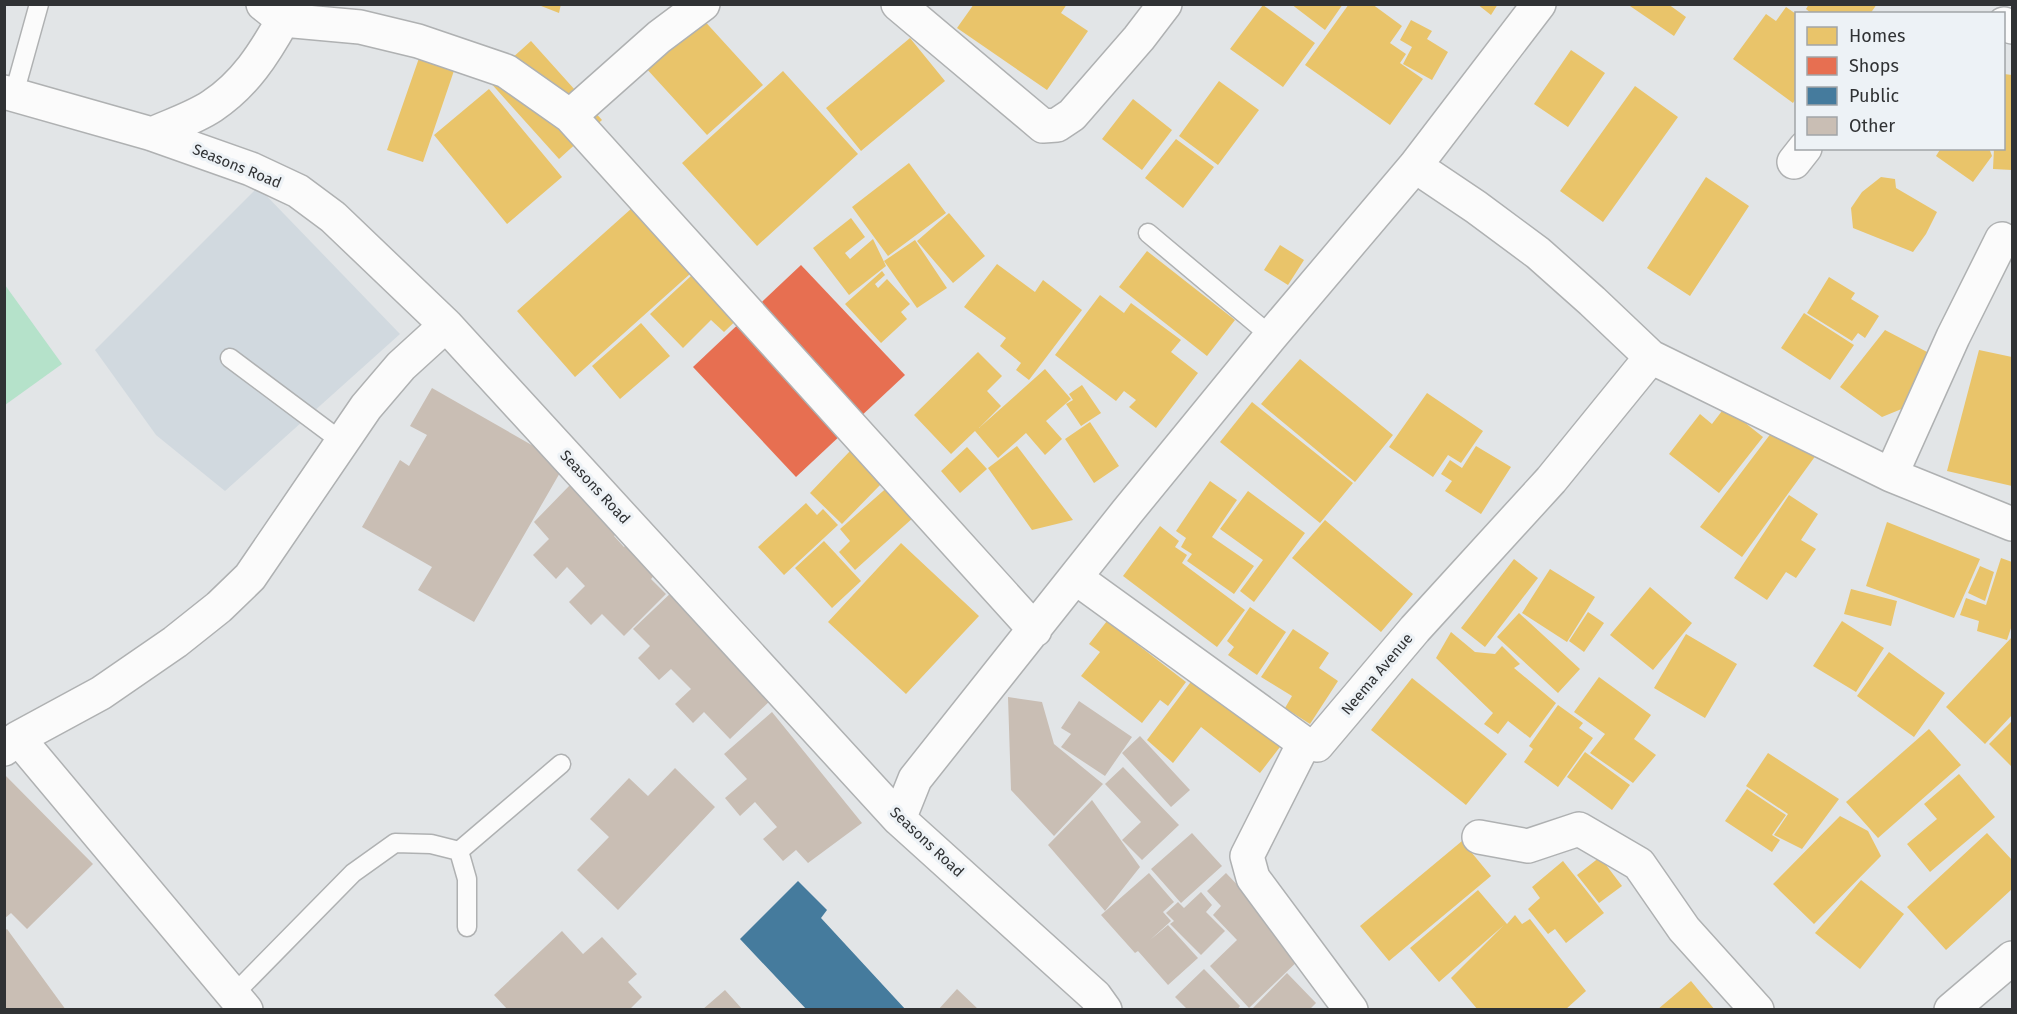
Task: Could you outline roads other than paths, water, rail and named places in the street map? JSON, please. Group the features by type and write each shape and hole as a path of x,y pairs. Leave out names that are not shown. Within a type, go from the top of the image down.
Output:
{"street":[{"path":"570,116 659,37 704,4"},
{"path":"898,4 1043,126 1057,125 1072,115 1139,38 1165,4"},
{"path":"899,819 915,779 1127,512 1271,336 1415,166 1539,4"},
{"path":"152,134 211,107 243,82 265,53 273,12 360,27 418,41 506,71 570,116 1035,630"},
{"name":"Seasons Road","path":"9,93 152,134 251,169 297,191 333,217 446,324 899,819 1095,996 1105,1010"},
{"path":"1415,166 1538,253 1651,357 1891,475 2013,524"},
{"path":"1891,475 1953,337 2002,239"},
{"path":"240,1002 11,744 101,693 175,642 219,607 250,577 366,406 400,366 446,324"},
{"name":"Neema Avenue","path":"1304,743 1317,745 1415,629 1551,480 1651,357"},
{"path":"1076,578 1304,743 1247,856 1253,878 1351,1010"},
{"path":"1479,837 1528,846 1580,829 1639,864 1684,929 1757,1010"},
{"path":"1952,1010 2013,958"}],"lane":[{"path":"9,93 39,4"},
{"path":"1149,233 1271,336"},
{"path":"230,358 341,441"},
{"path":"459,851 561,764"},
{"path":"240,1002 352,873 394,843 431,844 459,851"},
{"path":"459,851 467,879 467,927"}]}
